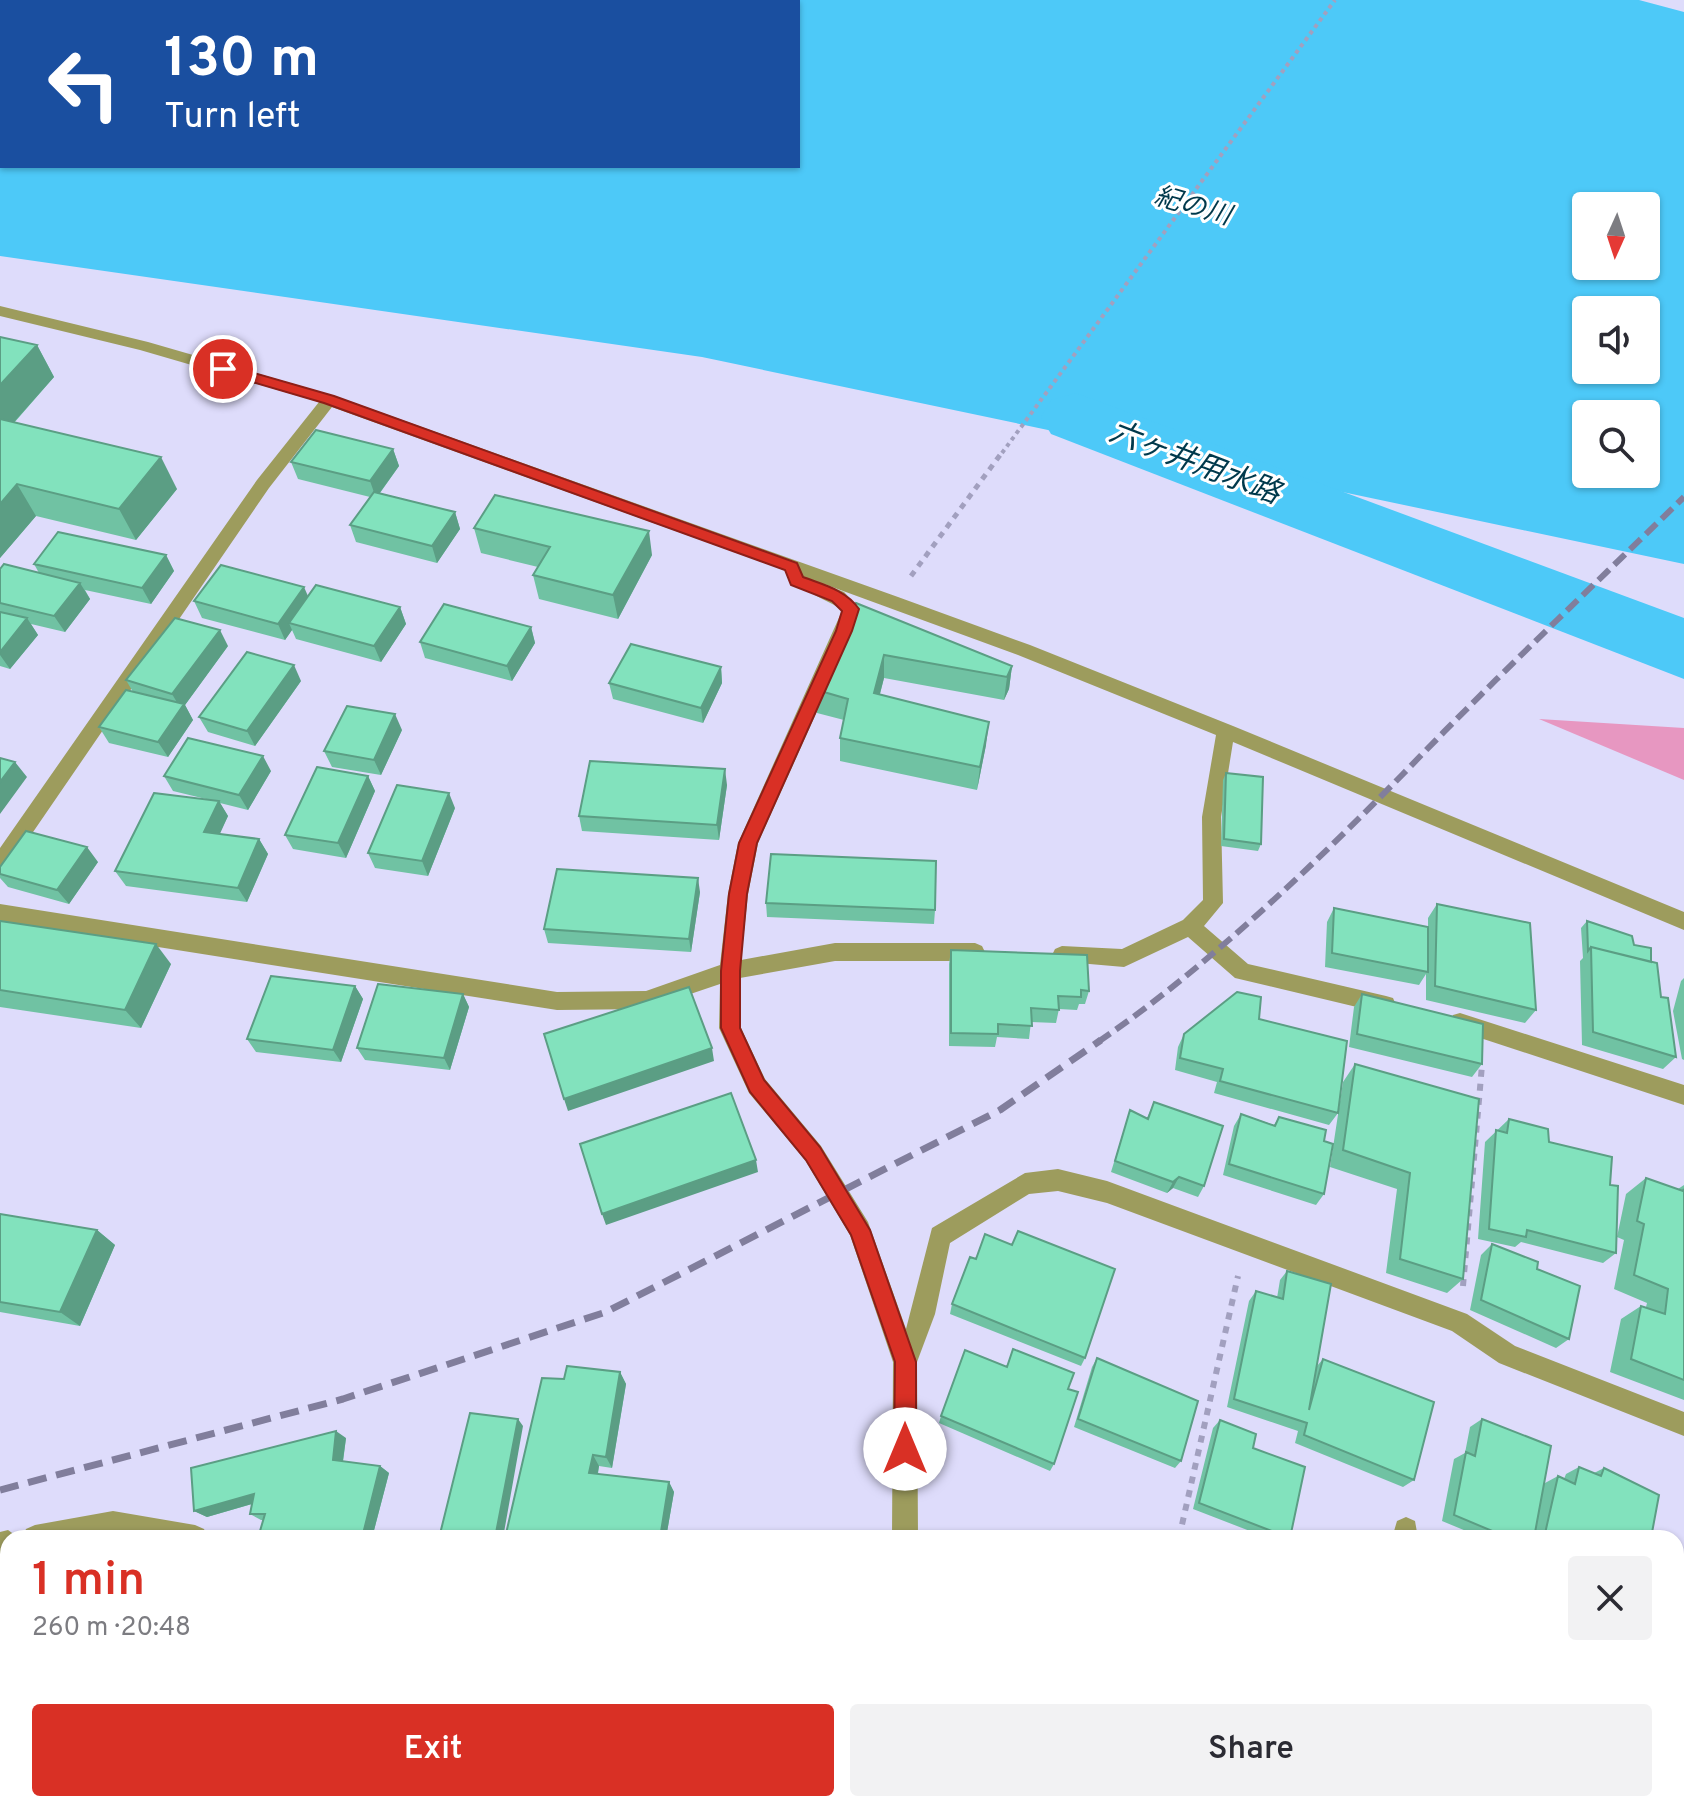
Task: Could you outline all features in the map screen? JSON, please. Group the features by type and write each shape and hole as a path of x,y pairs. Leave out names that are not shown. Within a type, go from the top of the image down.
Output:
{"street":[{"path":"0,311 143,346 329,400 892,602 1024,650 1226,731 1684,921"},
{"path":"0,864 263,484 329,400"},
{"path":"791,567 796,581 838,597 851,609 844,631 748,843 738,894 730,971 730,1028 757,1086 813,1153 860,1230 905,1362 905,1530"},
{"path":"1046,955 1124,958 1190,926 1213,903 1208,847 1215,770 1226,731"},
{"path":"0,913 557,1001 646,1000 730,971 835,952 998,953"},
{"path":"1190,926 1242,972 1410,1011"},
{"path":"1440,1018 1486,1028 1684,1095"},
{"path":"905,1362 923,1314 940,1236 1025,1184 1058,1180 1107,1192 1459,1322 1507,1355 1684,1424"},
{"path":"80,1530 113,1524 148,1530"}],"path":[{"path":"892,602 1335,0"},
{"path":"1459,1322 1486,1028"},
{"path":"1181,1530 1245,1244"}],"shaded area":[{"path":"1539,719 1684,728 1684,780"}],"water":[{"name":"紀の川","path":"800,0 1639,0 1684,12 1684,564 702,357 0,256 0,168 800,168"}],"building":[{"path":"0,337 37,345 0,385"},
{"path":"0,419 161,457 119,509 17,484 0,504"},
{"path":"316,430 393,449 370,481 291,462"},
{"path":"374,492 455,512 432,546 350,525"},
{"path":"495,495 649,531 613,595 533,575 550,547 474,528"},
{"path":"58,532 166,555 142,588 34,564"},
{"path":"4,564 80,583 54,616 0,603 0,569"},
{"path":"221,565 304,587 278,624 194,601"},
{"path":"316,585 400,607 374,646 289,623"},
{"path":"856,603 1012,666 1007,677 884,655 874,693 989,722 980,767 840,738 848,699 817,690"},
{"path":"444,604 531,627 507,666 420,642"},
{"path":"0,612 27,618 0,652"},
{"path":"175,618 220,630 172,694 126,680"},
{"path":"631,644 721,667 701,708 609,683"},
{"path":"247,652 294,665 247,731 199,717"},
{"path":"126,690 184,704 158,742 99,727"},
{"path":"347,706 395,714 374,760 324,751"},
{"path":"188,738 263,756 239,795 164,776"},
{"path":"0,758 15,762 0,782"},
{"path":"590,761 725,769 717,825 579,816"},
{"path":"317,767 368,776 338,843 285,835"},
{"path":"1226,773 1263,777 1261,844 1224,839"},
{"path":"397,785 449,793 422,861 368,853"},
{"path":"154,793 219,801 204,832 259,839 238,888 115,871"},
{"path":"26,831 87,847 57,890 0,874 0,867"},
{"path":"771,854 936,861 935,910 766,903"},
{"path":"557,869 698,878 689,939 544,929"},
{"path":"1437,904 1530,923 1536,1010 1435,986"},
{"path":"1334,908 1428,927 1428,972 1332,953"},
{"path":"0,921 156,944 125,1010 0,990"},
{"path":"1587,921 1632,936 1634,945 1651,948 1651,962 1591,947 1588,951"},
{"path":"1591,947 1657,963 1661,997 1668,998 1676,1057 1593,1032"},
{"path":"951,950 1087,955 1089,991 1081,990 1081,997 1058,996 1059,1010 1031,1008 1032,1026 998,1024 998,1034 951,1033"},
{"path":"271,976 355,986 333,1050 247,1039"},
{"path":"378,984 463,994 444,1058 357,1048"},
{"path":"689,987 712,1048 564,1099 544,1034"},
{"path":"1237,992 1261,997 1259,1019 1347,1041 1338,1113 1220,1081 1223,1069 1180,1058 1184,1034"},
{"path":"1362,994 1483,1024 1482,1064 1357,1034"},
{"path":"1355,1064 1479,1099 1463,1279 1400,1259 1410,1173 1343,1150"},
{"path":"731,1093 756,1160 602,1214 580,1144"},
{"path":"1154,1102 1223,1126 1204,1186 1179,1177 1173,1182 1115,1161 1130,1110 1148,1119"},
{"path":"1241,1114 1275,1126 1279,1117 1326,1130 1324,1141 1333,1144 1324,1194 1229,1164"},
{"path":"1509,1119 1548,1129 1549,1142 1612,1157 1610,1185 1618,1186 1616,1253 1527,1230 1526,1237 1489,1229 1496,1130 1507,1133"},
{"path":"1646,1178 1684,1189 1684,1380 1631,1359 1641,1306 1665,1314 1668,1289 1634,1275 1644,1224 1637,1221"},
{"path":"0,1214 97,1230 60,1312 0,1302"},
{"path":"1018,1231 1115,1269 1085,1358 952,1304 970,1257 976,1259 985,1234 1012,1245"},
{"path":"1492,1244 1538,1262 1537,1269 1580,1286 1569,1339 1481,1300"},
{"path":"1287,1271 1331,1284 1309,1410 1323,1359 1434,1402 1414,1480 1304,1435 1307,1423 1234,1399 1256,1291 1283,1299"},
{"path":"1013,1349 1074,1373 1068,1389 1078,1392 1054,1464 941,1416 965,1350 1007,1367"},
{"path":"1097,1358 1198,1401 1181,1461 1078,1419"},
{"path":"567,1366 620,1372 606,1457 593,1455 589,1473 669,1482 661,1530 507,1530 542,1378 564,1379"},
{"path":"470,1413 518,1419 497,1530 441,1530"},
{"path":"1482,1419 1551,1446 1535,1530 1490,1530 1454,1515 1466,1452 1475,1456"},
{"path":"1220,1420 1256,1434 1253,1448 1305,1467 1292,1530 1269,1530 1199,1503"},
{"path":"336,1431 333,1460 380,1466 364,1530 260,1530 265,1514 250,1514 254,1494 194,1511 191,1468"},
{"path":"1579,1467 1601,1476 1604,1468 1659,1495 1652,1530 1546,1530 1558,1476 1575,1484"}],"waterway":[{"name":"六ヶ井用水路","path":"1076,417 1684,649"}],"railway":[{"path":"1098,1042 1218,950 1295,880 1684,497"},
{"path":"0,1490 343,1399 606,1312 1000,1110 1101,1040"}],"route":[{"path":"223,369 329,400 791,567 796,581 838,597 851,609 844,631 748,843 738,894 730,971 730,1028 757,1086 813,1153 860,1230 905,1362 905,1449"}]}
